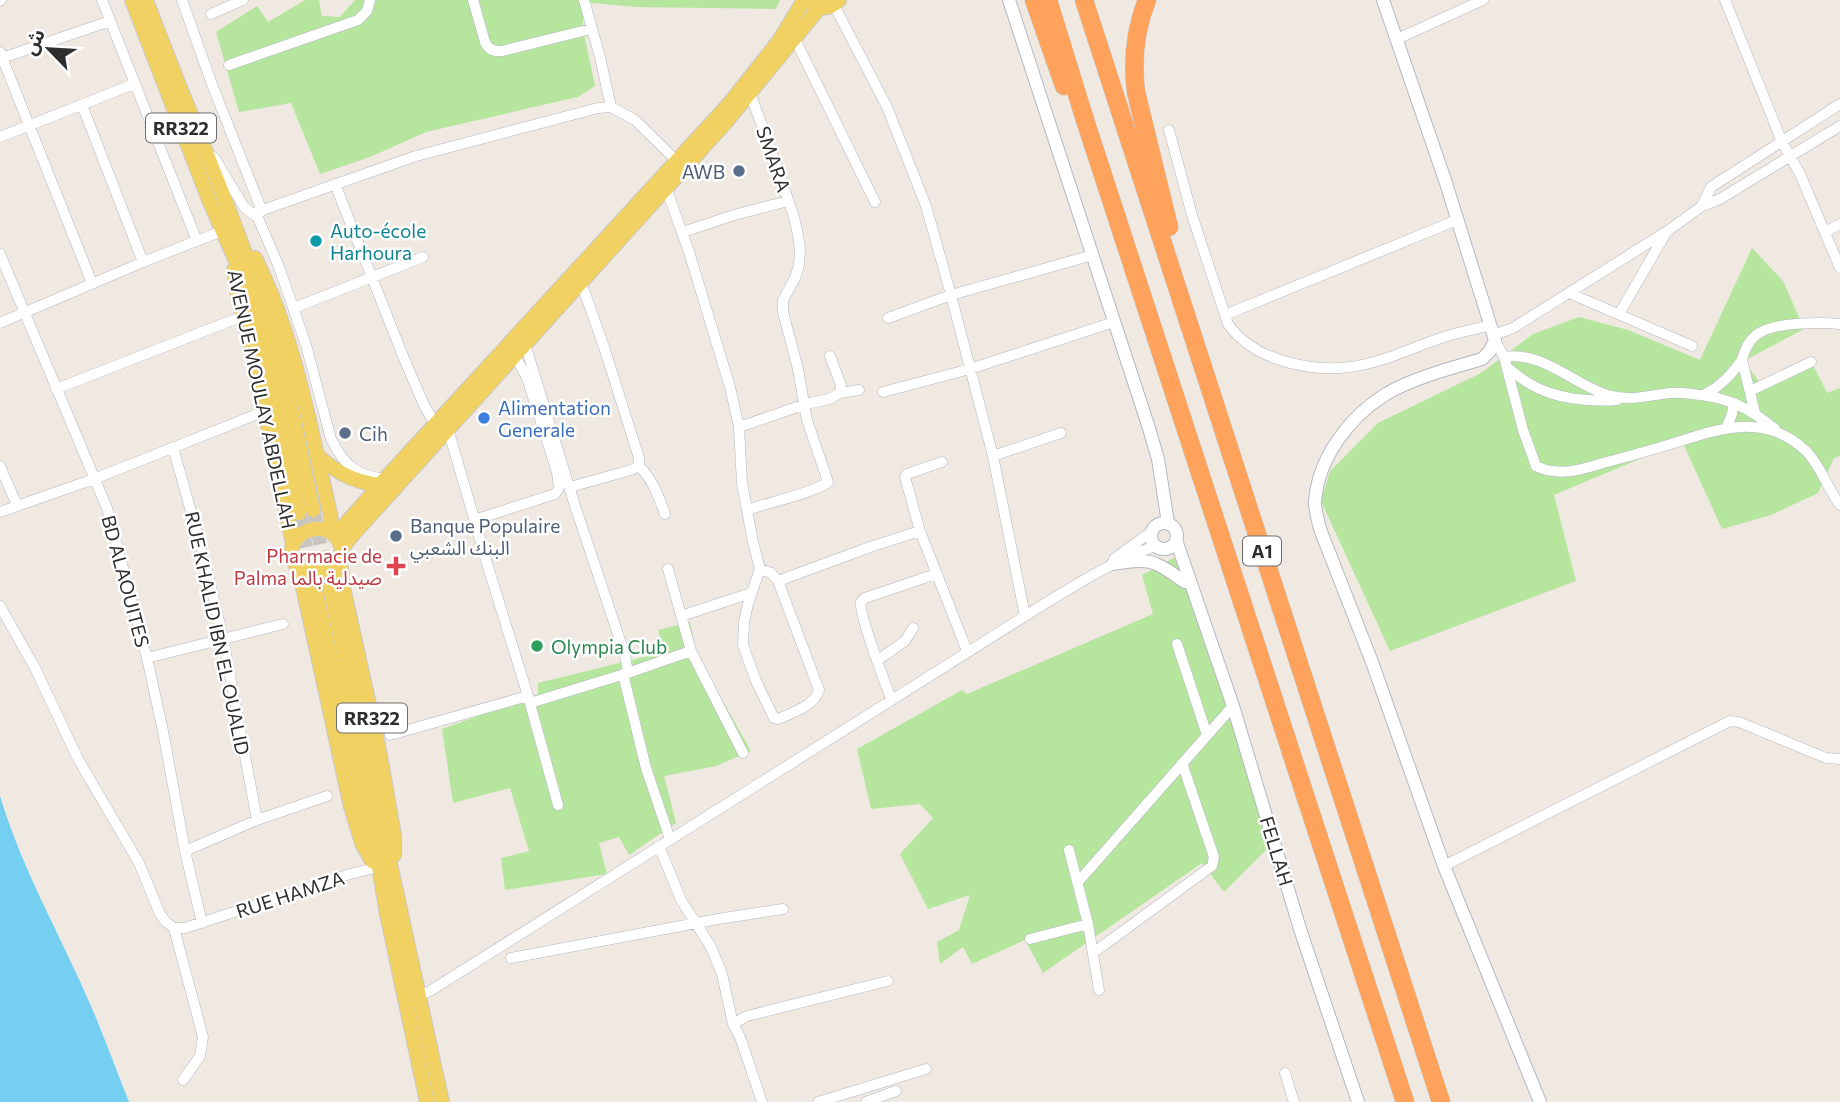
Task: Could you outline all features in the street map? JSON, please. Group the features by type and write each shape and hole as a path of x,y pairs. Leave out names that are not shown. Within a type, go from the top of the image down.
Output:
{"highway":[{"path":"1034,0 1061,81 1085,120"},
{"name":"A1","path":"1048,0 1405,1102"},
{"name":"A1","path":"1084,0 1441,1102"},
{"path":"1147,0 1135,45 1136,92 1205,373"}],"main road":[{"name":"AVENUE MOULAY ABDELLAH","path":"132,0 222,231 242,275 260,331 306,511 274,338 199,134 146,0"},
{"path":"299,569 309,572 323,571 335,564 338,544 382,482 441,424 663,183 750,93 821,3"},
{"path":"680,165 790,26 821,3"},
{"path":"523,337 581,282 663,183"},
{"name":"AVENUE MOULAY ABDELLAH","path":"237,235 256,259 294,361 338,544 344,587 387,793 394,835 393,881"},
{"name":"AVENUE MOULAY ABDELLAH","path":"232,254 238,297 293,544"},
{"path":"338,544 357,530 441,424"},
{"path":"316,454 341,474 359,481 382,482"},
{"path":"293,544 300,535 311,529 325,529 338,544"},
{"name":"RR322","path":"293,544 292,558 299,569"},
{"name":"AVENUE MOULAY ABDELLAH","path":"299,569 351,807 362,843 370,859 379,867"},
{"name":"AVENUE MOULAY ABDELLAH","path":"427,1102 322,589 393,881 442,1102"}],"street":[{"path":"102,0 197,241"},
{"path":"182,0 258,218 294,308 331,439 345,460 361,474 382,482"},
{"path":"211,14 243,0"},
{"path":"229,65 358,20 368,11 370,0"},
{"path":"473,0 487,45 495,51 591,29"},
{"path":"584,0 611,107"},
{"name":"FELLAH","path":"1009,0 1158,458 1168,523 1175,530 1176,540 1233,706 1300,929 1358,1102"},
{"path":"1383,0 1493,333 1505,362 1523,430 1536,466 1548,471 1579,470 1717,430 1756,426 1779,432"},
{"path":"1397,39 1483,0"},
{"path":"1725,0 1782,142 1791,155 1840,268"},
{"path":"821,3 887,107 926,206 993,456 1025,615"},
{"path":"92,283 1,55 110,21"},
{"path":"794,37 875,202"},
{"path":"0,137 134,84"},
{"name":"SMARA","path":"682,232 788,201 750,93"},
{"path":"1702,206 1712,187 1840,104"},
{"path":"82,105 143,262"},
{"path":"199,134 244,207 258,212 416,156 555,118 611,107 635,120 680,165"},
{"path":"1169,130 1192,215 1225,315 1234,332 1266,355 1296,365 1321,367 1365,365 1440,338 1493,333 1513,328 1702,206 1720,199 1840,126"},
{"path":"663,183 682,232 730,387 739,427 742,482 752,542 760,569 748,604 742,637 744,651 770,712 778,719 813,701 819,693 778,581 771,573 760,569"},
{"path":"335,184 412,377 441,424 474,520 529,699 558,805"},
{"path":"747,510 828,482 807,420 806,404 782,306 795,278 800,250 788,201"},
{"path":"1225,315 1383,248 1457,220"},
{"path":"1825,232 1840,224"},
{"path":"1619,314 1669,229"},
{"path":"0,323 222,231"},
{"name":"BD ALAOUITES","path":"0,254 107,508 148,658 185,851 202,923"},
{"path":"888,318 951,295 1093,255"},
{"path":"294,308 423,257"},
{"path":"581,282 639,458 639,466 650,477 665,514"},
{"path":"1569,293 1692,346"},
{"path":"56,389 243,316"},
{"path":"883,392 970,369 1114,322"},
{"path":"1704,395 1730,377 1742,360 1749,343 1762,332 1810,322 1840,324"},
{"path":"1493,333 1490,351 1482,359 1386,394 1363,412 1345,430 1325,461 1315,501 1320,528 1372,662 1444,866 1540,1102"},
{"path":"523,337 625,655 626,673 646,768 670,839"},
{"path":"474,520 555,494 559,488 557,472 527,378 511,350"},
{"path":"830,356 841,386 840,393"},
{"path":"1505,362 1512,356 1535,358 1604,394 1625,400"},
{"path":"1742,360 1755,413"},
{"path":"1505,362 1530,384 1575,399 1625,400 1675,392 1704,395 1734,403 1755,413 1804,449 1840,505"},
{"path":"1750,391 1811,362"},
{"path":"739,427 829,399 840,393 859,390"},
{"path":"1726,429 1734,403"},
{"path":"0,512 94,479 265,411"},
{"path":"993,456 1061,433"},
{"name":"RUE KHALID IBN EL OUALID","path":"173,447 223,638 257,820"},
{"path":"942,462 905,477 920,531 967,651"},
{"path":"0,466 17,505"},
{"path":"570,487 639,466"},
{"path":"418,996 430,991 967,651 1108,566 1151,532 1157,524 1168,523"},
{"path":"778,581 920,531"},
{"name":"FELLAH","path":"1151,532 1152,542 1160,548 1196,600"},
{"path":"1108,566 1160,548 1170,548 1176,540"},
{"path":"1108,566 1136,560 1153,562 1185,582"},
{"path":"668,569 691,651 743,753"},
{"path":"891,699 864,620 862,600 936,574"},
{"path":"681,616 751,593"},
{"path":"0,606 35,668 78,759 139,863 160,914 174,928 203,1037 200,1056 183,1080"},
{"path":"148,658 282,624"},
{"path":"878,660 905,641 913,628"},
{"path":"1177,644 1207,734"},
{"path":"390,735 626,673 691,651"},
{"path":"1078,882 1233,706"},
{"path":"1444,866 1730,721 1739,722 1826,758 1840,759"},
{"path":"1093,953 1212,866 1214,857 1182,763"},
{"path":"185,851 257,820 327,796"},
{"path":"659,846 675,886 711,947 722,974 733,1024 762,1102"},
{"path":"1069,850 1088,924 1099,990"},
{"name":"RUE HAMZA","path":"174,928 202,923 379,867"},
{"path":"512,958 783,909"},
{"path":"1030,939 1088,924"},
{"path":"733,1024 747,1016 888,981"},
{"path":"818,1102 926,1069"},
{"path":"1285,1073 1294,1102"},
{"path":"866,1102 896,1091"}],"green space":[{"path":"305,0 319,0 322,16 340,17 355,0 780,0 776,9 635,7 583,2 583,29 595,86 578,97 426,132 370,157 320,174 291,103 239,112 216,32 257,6 268,22"},
{"path":"1752,248 1783,281 1804,329 1744,361 1760,383 1811,361 1827,393 1840,388 1840,456 1834,458 1818,493 1771,515 1722,529 1682,441 1554,495 1576,581 1390,651 1321,501 1330,471 1378,423 1481,373 1533,334 1579,317 1628,330 1700,360"},
{"path":"1181,554 1271,845 1224,892 1202,863 1043,973 1025,940 972,964 963,947 940,964 937,942 959,930 970,895 928,909 900,854 933,818 920,804 871,809 857,749 962,690 967,694 1153,614 1142,575"},
{"path":"690,622 697,655 751,751 716,766 664,776 676,823 629,855 619,837 599,843 607,874 505,890 501,858 529,851 510,788 453,803 442,729 538,694 538,683 664,652 658,630"}],"water":[{"path":"0,796 27,869 89,1002 129,1102 0,1102"}],"tunnel":[{"path":"313,510 330,588"},
{"path":"299,513 315,590"}],"place":[{"name":"AWB","path":"739,171"},
{"name":"Auto-école Harhoura","path":"316,241"},
{"name":"Alimentation Generale","path":"484,418"},
{"name":"Cih","path":"345,433"},
{"name":"Banque Populaire البنك الشعبي","path":"396,536"},
{"name":"Pharmacie de Palma صيدلية بالما","path":"396,566"},
{"name":"Olympia Club","path":"537,646"}]}
